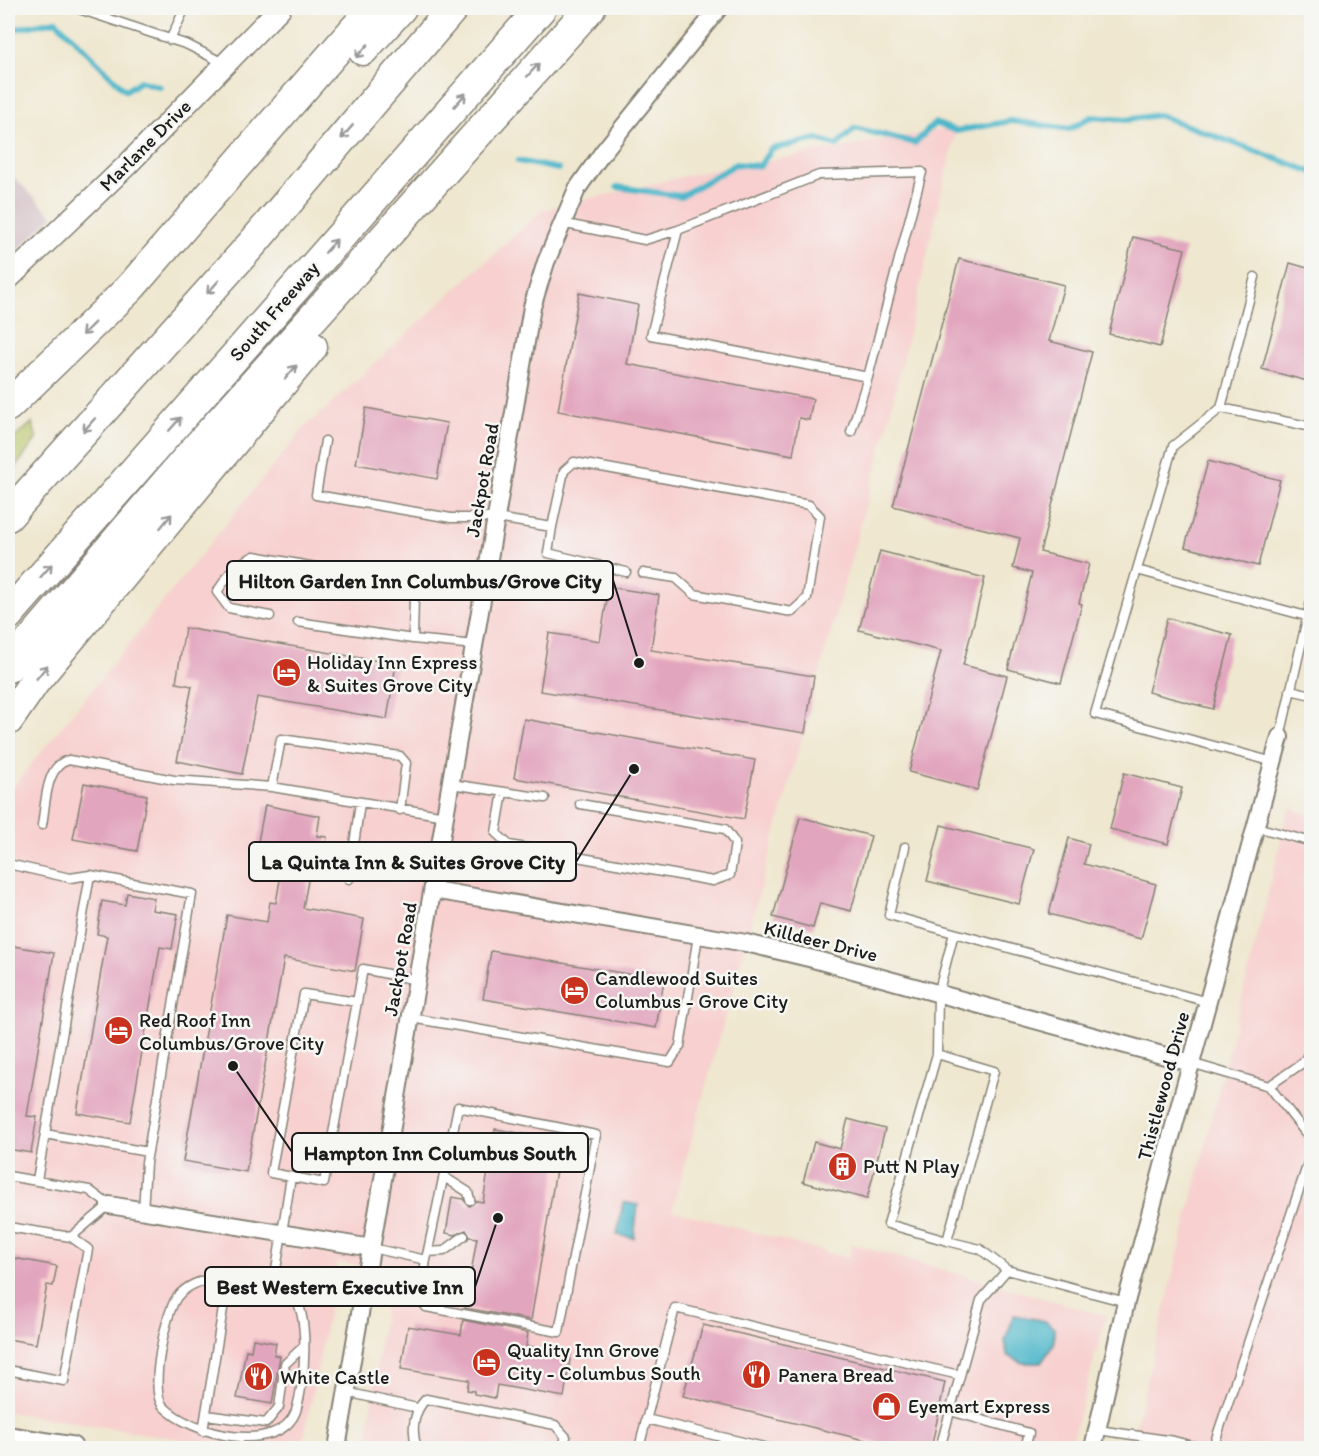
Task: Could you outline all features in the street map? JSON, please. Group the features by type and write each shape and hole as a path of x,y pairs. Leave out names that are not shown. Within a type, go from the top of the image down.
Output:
{"highway":[{"path":"8,406 130,288 373,8"},
{"path":"130,288 176,254 402,8"},
{"path":"8,516 253,243 453,8"},
{"name":"South Freeway","path":"8,615 540,8"},
{"path":"8,667 190,454 590,8"},
{"path":"8,720 35,681 166,520 413,227 437,176"}],"main road":[{"path":"8,1438 71,1449"}],"street":[{"name":"Marlane Drive","path":"8,279 127,165 280,8"},
{"name":"Jackpot Road","path":"337,1449 532,307 561,223 577,189 603,152 720,8"},
{"name":"Thistlewood Drive","path":"1093,1449 1126,1302 1280,737"},
{"name":"Killdeer Drive","path":"433,890 699,936 813,959 1191,1063"},
{"path":"109,1205 372,1248"}],"lane":[{"path":"76,8 188,45 225,64"},
{"path":"170,40 185,8"},
{"path":"561,223 645,240 678,230 819,174 922,172 868,377 851,432"},
{"path":"678,230 651,335 868,377"},
{"path":"1255,277 1221,408 1173,446 1095,714 1274,762"},
{"path":"1221,408 1311,427"},
{"path":"325,441 316,495 451,518 496,518 552,528"},
{"path":"626,572 548,553 564,471 574,462 809,505 820,516 807,598 792,612 694,594 676,578 643,573"},
{"path":"270,616 229,608 217,592 234,567 254,556 411,584 414,596 413,639"},
{"path":"1137,570 1306,616"},
{"path":"1280,737 1311,597"},
{"path":"298,621 413,639 475,645"},
{"path":"1290,690 1311,695"},
{"path":"272,788 278,743 285,738 400,756 406,763 400,810"},
{"path":"42,825 52,770 60,762 69,760 174,780 272,788 446,816"},
{"path":"451,784 545,798"},
{"path":"502,792 496,833 509,845 713,881 730,875 735,843 725,829 580,804"},
{"path":"350,879 360,803"},
{"path":"1256,827 1311,842"},
{"path":"905,847 889,915 1208,1002"},
{"path":"8,864 70,878 90,875 192,894 148,1152 143,1211"},
{"path":"37,1180 90,875"},
{"path":"954,933 938,994 937,1054 888,1224 980,1249 1007,1270 1126,1302"},
{"path":"411,1018 670,1062 680,1046 699,936"},
{"path":"357,1002 304,994 271,1173 324,1183 357,1002 363,969 418,980"},
{"path":"1269,1086 1304,1062 1311,1046"},
{"path":"937,1054 994,1071 947,1241"},
{"path":"1191,1063 1269,1086 1311,1141"},
{"path":"458,1107 596,1135 559,1332 426,1307 420,1298 444,1178 458,1107"},
{"path":"45,1134 148,1152"},
{"path":"1213,1449 1311,1151"},
{"path":"8,1176 89,1190 109,1205 71,1237"},
{"path":"273,1282 291,1177"},
{"path":"444,1178 468,1192 470,1200"},
{"path":"8,1227 71,1237 88,1249 64,1381 8,1370"},
{"path":"372,1248 427,1256 444,1251 464,1236"},
{"path":"940,1449 981,1300 1007,1270"},
{"path":"217,1277 273,1282 291,1291 299,1308 305,1333 296,1412 276,1437 260,1441 226,1438 189,1427 161,1405 157,1385 161,1347 176,1298 193,1283 217,1277"},
{"path":"203,1431 228,1278"},
{"path":"639,1449 675,1308 959,1375"},
{"path":"206,1415 266,1423 279,1407 285,1364 304,1346"},
{"path":"346,1392 417,1408"},
{"path":"417,1449 412,1435 417,1408 426,1399 555,1425 566,1437 562,1449"},
{"path":"950,1412 1029,1433 1025,1449"},
{"path":"646,1419 768,1449"},
{"path":"1098,1430 1201,1449"}],"shaded area":[{"path":"957,127 884,439 672,1210 848,1258 852,1244 1106,1316 1070,1448 366,1448 389,1272 338,1262 302,1448 237,1448 8,1412 8,793 303,429 542,210 703,172"},
{"path":"8,172 53,216 8,260"},
{"path":"1289,808 1312,815 1311,1448 1130,1448"}],"green space":[{"path":"32,423 37,438 8,478 8,443"}],"water":[{"path":"623,1202 638,1205 634,1238 617,1235"},
{"path":"1014,1315 1045,1321 1054,1328 1054,1344 1041,1363 1023,1363 1007,1355 1005,1341"}],"building":[{"path":"1133,237 1185,249 1160,347 1109,334"},
{"path":"959,259 1064,285 1049,341 1092,352 1040,552 1089,564 1079,603 1082,604 1061,683 1008,669 1032,573 1013,568 1020,538 893,506"},
{"path":"1290,263 1311,269 1311,382 1262,369"},
{"path":"579,293 638,305 627,364 813,399 809,420 799,418 793,455 558,411"},
{"path":"366,408 447,423 437,479 356,464"},
{"path":"1208,461 1280,480 1258,566 1185,547"},
{"path":"880,551 985,578 963,665 1007,676 977,790 909,772 941,651 859,630"},
{"path":"609,587 659,595 651,650 814,676 805,733 540,691 549,633 600,641"},
{"path":"1167,618 1232,635 1213,709 1148,692"},
{"name":"Holiday Inn Express & Suites Grove City","path":"185,628 396,664 387,719 257,697 242,774 177,761 192,686 176,683"},
{"path":"524,719 755,760 744,819 514,778"},
{"path":"1124,773 1182,788 1168,844 1110,829"},
{"path":"84,783 147,795 137,851 73,839"},
{"path":"265,805 320,816 317,836 327,837 323,862 312,859 303,908 364,919 355,971 284,958 246,1172 183,1161 227,915 267,922 270,902 276,903 281,874 253,868"},
{"path":"800,817 871,836 851,911 820,903 813,928 773,917"},
{"path":"941,825 1034,849 1019,904 927,881"},
{"path":"1069,838 1089,844 1084,864 1156,884 1141,939 1049,914"},
{"name":"Red Roof Inn Columbus/Grove City","path":"127,893 154,898 152,910 178,914 172,949 160,947 130,1122 77,1113 107,936 97,934 102,901 125,905"},
{"path":"8,945 54,953 27,1116 37,1117 31,1153 8,1149"},
{"name":"Candlewood Suites Columbus - Grove City","path":"491,951 664,980 656,1028 483,999"},
{"name":"Putt N Play","path":"848,1119 885,1129 867,1199 803,1182 814,1142 840,1149"},
{"path":"495,1129 561,1140 531,1320 465,1308 477,1238 470,1237 466,1230 455,1235 446,1233 452,1197 463,1199 469,1206 476,1201 483,1202"},
{"path":"8,1257 57,1266 53,1286 47,1285 36,1344 8,1339"},
{"name":"Quality Inn Grove City - Columbus South","path":"463,1320 528,1333 526,1346 571,1354 564,1397 497,1385 495,1398 474,1394 474,1391 467,1390 469,1380 401,1369 408,1326 461,1335"},
{"path":"703,1325 945,1382 931,1449 902,1449 683,1396"},
{"name":"White Castle","path":"253,1339 276,1343 274,1355 280,1356 272,1404 237,1398 246,1350 251,1351"}],"waterway":[{"path":"8,30 56,21 126,91 140,81 160,87"},
{"path":"617,187 681,196 736,164 760,166 771,149 817,139 837,145 855,128 915,143 935,123 956,131 1011,121 1070,129 1091,117 1126,120 1158,115 1312,172"},
{"path":"518,161 558,169"}],"place":[{"name":"Hilton Garden Inn Columbus/Grove City","path":"639,663"},
{"name":"Holiday Inn Express & Suites Grove City","path":"286,673"},
{"name":"La Quinta Inn & Suites Grove City","path":"634,769"},
{"name":"Candlewood Suites Columbus - Grove City","path":"574,990"},
{"name":"Red Roof Inn Columbus/Grove City","path":"118,1031"},
{"name":"Hampton Inn Columbus South","path":"233,1066"},
{"name":"Putt N Play","path":"842,1166"},
{"name":"Best Western Executive Inn","path":"498,1218"},
{"name":"Quality Inn Grove City - Columbus South","path":"486,1362"},
{"name":"Panera Bread","path":"757,1375"},
{"name":"White Castle","path":"259,1377"},
{"name":"Eyemart Express","path":"887,1406"}]}
